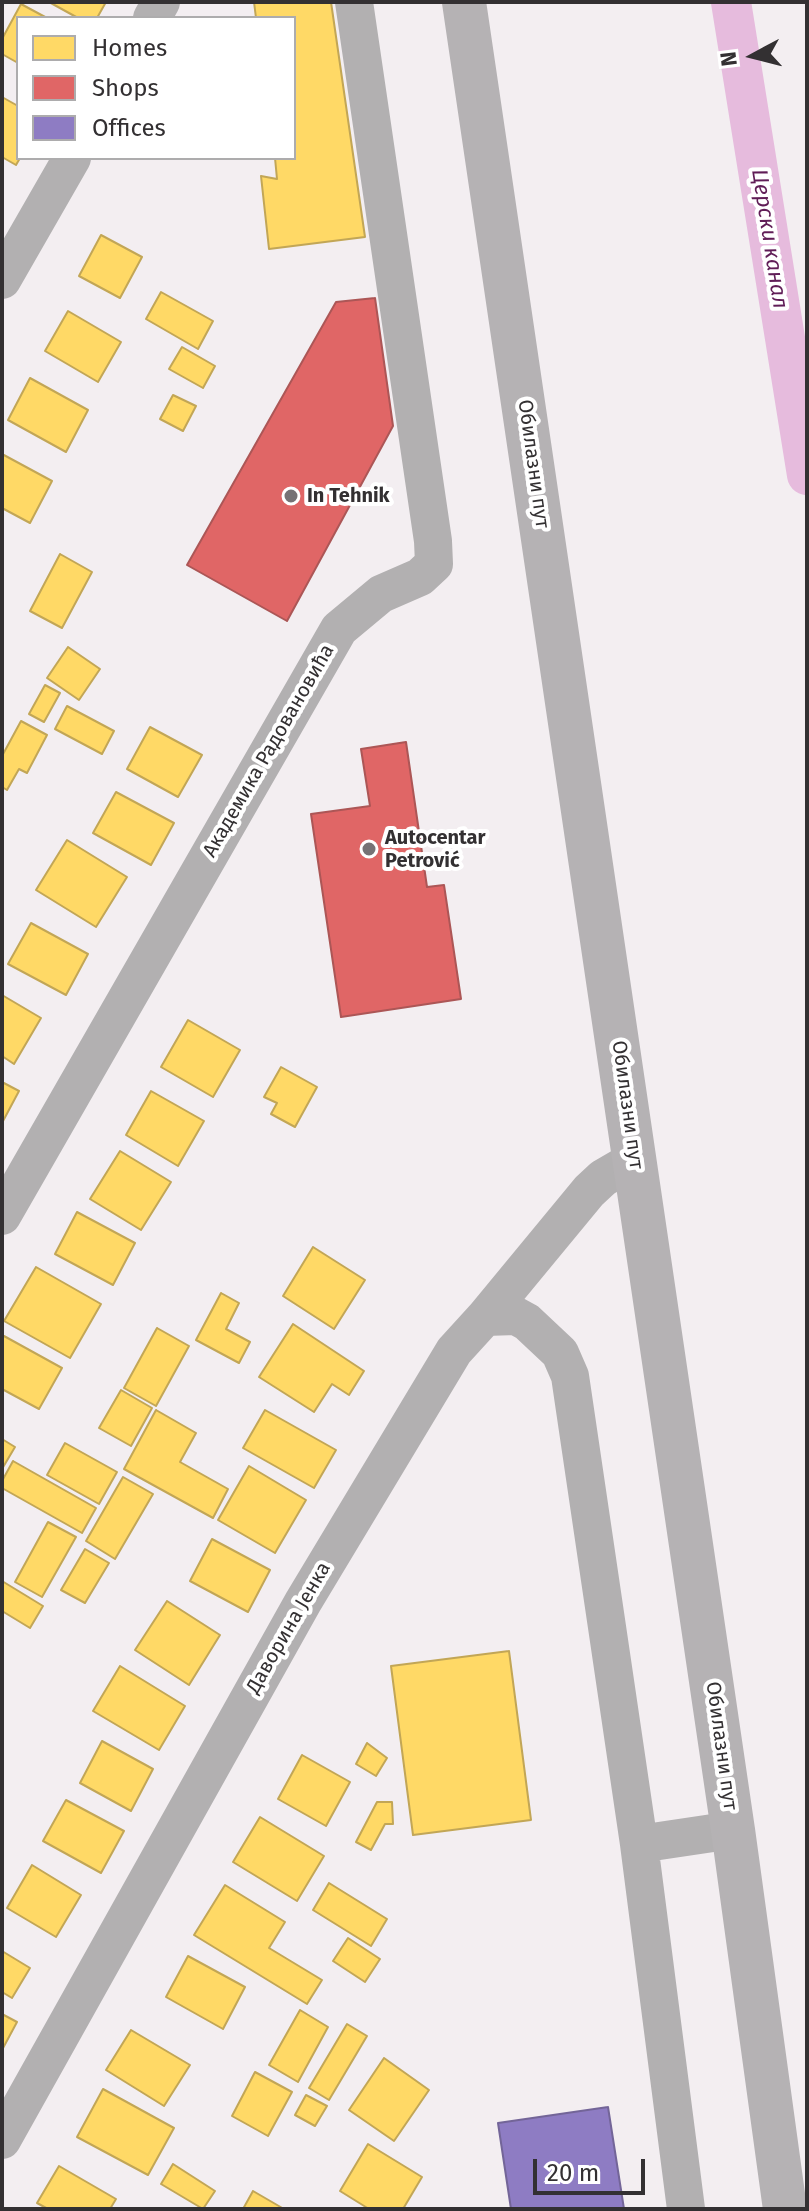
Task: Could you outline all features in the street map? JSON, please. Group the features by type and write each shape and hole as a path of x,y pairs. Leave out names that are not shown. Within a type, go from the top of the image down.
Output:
{"main road":[{"name":"Обилазни пут","path":"464,2 733,1830 785,2209"}],"street":[{"name":"Академика Радовановића","path":"2,1216 339,629 381,594 420,577 434,564 354,2"},
{"path":"2,280 71,160"},
{"name":"Даворина Јенка","path":"2,2140 303,1602 454,1351 502,1308 589,1191 603,1178 634,1160"},
{"path":"502,1308 527,1322 553,1346 560,1353 570,1376 639,1844 686,2209"},
{"path":"639,1844 733,1830"}],"building: Homes":[{"path":"49,2 106,2 98,16 74,16"},
{"path":"254,2 331,2 365,237 269,249 261,176 277,179 275,160 296,160 296,16 256,16"},
{"path":"21,4 43,16 16,16 16,62 2,54 2,39"},
{"path":"2,97 16,105 16,160 19,160 16,165 2,157"},
{"path":"101,235 142,257 120,298 79,276"},
{"path":"161,292 213,321 198,349 146,319"},
{"path":"68,311 121,342 98,382 45,351"},
{"path":"182,347 215,366 203,388 169,369"},
{"path":"30,378 88,410 66,452 8,420"},
{"path":"173,395 196,406 183,431 160,419"},
{"path":"2,454 52,481 30,523 2,508"},
{"path":"60,554 92,572 62,628 30,611"},
{"path":"68,647 100,669 79,700 47,678"},
{"path":"45,685 60,693 44,722 29,714"},
{"path":"67,706 114,731 102,754 55,729"},
{"path":"21,721 47,735 27,773 19,769 7,790 2,787 2,756"},
{"path":"150,727 202,755 178,797 127,769"},
{"path":"116,792 174,823 151,865 93,833"},
{"path":"67,840 127,877 96,927 36,890"},
{"path":"31,923 88,954 66,995 8,964"},
{"path":"2,995 41,1018 14,1064 2,1056"},
{"path":"188,1020 240,1050 213,1097 161,1067"},
{"path":"281,1067 317,1087 295,1127 271,1114 277,1103 264,1097"},
{"path":"2,1082 19,1091 2,1123"},
{"path":"151,1091 204,1121 178,1166 126,1135"},
{"path":"120,1151 171,1182 141,1230 90,1199"},
{"path":"77,1212 135,1243 113,1285 55,1254"},
{"path":"313,1247 365,1280 334,1329 283,1296"},
{"path":"36,1267 101,1304 70,1358 4,1321"},
{"path":"221,1293 239,1303 226,1329 250,1342 239,1363 196,1340"},
{"path":"293,1324 364,1371 349,1395 332,1384 314,1412 259,1377"},
{"path":"157,1328 189,1346 156,1406 124,1388"},
{"path":"4,1336 62,1368 39,1409 2,1389"},
{"path":"121,1390 152,1408 131,1446 99,1428"},
{"path":"156,1410 196,1433 180,1462 228,1489 213,1518 124,1469"},
{"path":"265,1410 336,1450 314,1488 243,1448"},
{"path":"2,1439 15,1447 2,1469"},
{"path":"65,1443 117,1472 99,1504 47,1475"},
{"path":"13,1461 96,1508 82,1533 2,1488 2,1481"},
{"path":"249,1466 306,1500 275,1553 218,1520"},
{"path":"123,1477 153,1494 115,1559 86,1541"},
{"path":"48,1522 76,1537 42,1597 15,1582"},
{"path":"212,1539 270,1570 248,1612 190,1581"},
{"path":"85,1549 109,1563 85,1603 61,1590"},
{"path":"2,1581 43,1606 30,1628 2,1611"},
{"path":"167,1601 220,1635 189,1685 135,1650"},
{"path":"509,1651 531,1820 413,1835 391,1666"},
{"path":"120,1666 185,1706 159,1750 93,1711"},
{"path":"102,1741 153,1769 131,1811 80,1783"},
{"path":"367,1743 387,1758 376,1776 356,1764"},
{"path":"302,1755 350,1782 326,1826 278,1799"},
{"path":"66,1800 124,1831 101,1873 43,1841"},
{"path":"377,1802 392,1802 393,1824 385,1824 371,1850 356,1842"},
{"path":"260,1817 324,1856 297,1901 233,1862"},
{"path":"32,1865 81,1895 56,1937 7,1908"},
{"path":"329,1883 387,1919 371,1946 313,1910"},
{"path":"225,1885 285,1922 269,1948 322,1980 307,2004 194,1935"},
{"path":"348,1938 380,1959 365,1982 333,1961"},
{"path":"2,1951 30,1968 12,1998 2,1992"},
{"path":"188,1956 245,1987 223,2029 166,1997"},
{"path":"300,2010 328,2027 298,2082 269,2065"},
{"path":"2,2014 17,2022 2,2050"},
{"path":"347,2024 367,2036 329,2100 309,2088"},
{"path":"131,2030 190,2065 164,2106 106,2070"},
{"path":"384,2058 429,2090 394,2141 349,2110"},
{"path":"255,2072 292,2092 268,2136 232,2116"},
{"path":"103,2089 174,2128 148,2175 77,2137"},
{"path":"306,2095 327,2106 315,2126 295,2115"},
{"path":"368,2144 422,2177 403,2209 369,2209 340,2191"},
{"path":"173,2164 215,2191 203,2209 161,2184"},
{"path":"59,2166 116,2199 110,2209 48,2209 37,2203"},
{"path":"253,2191 284,2209 243,2209"}],"building: Shops":[{"name":"In Tehnik","path":"375,298 393,426 287,621 187,565 336,302"},
{"name":"Autocentar Petrović","path":"406,742 427,887 444,885 461,999 341,1017 311,814 370,806 361,749"}],"building: Offices":[{"path":"608,2107 624,2209 511,2209 498,2123"}],"waterway":[{"name":"Церски канал","path":"731,2 807,475"}],"place":[{"name":"In Tehnik","path":"291,496"},
{"name":"Autocentar Petrović","path":"369,849"}]}
